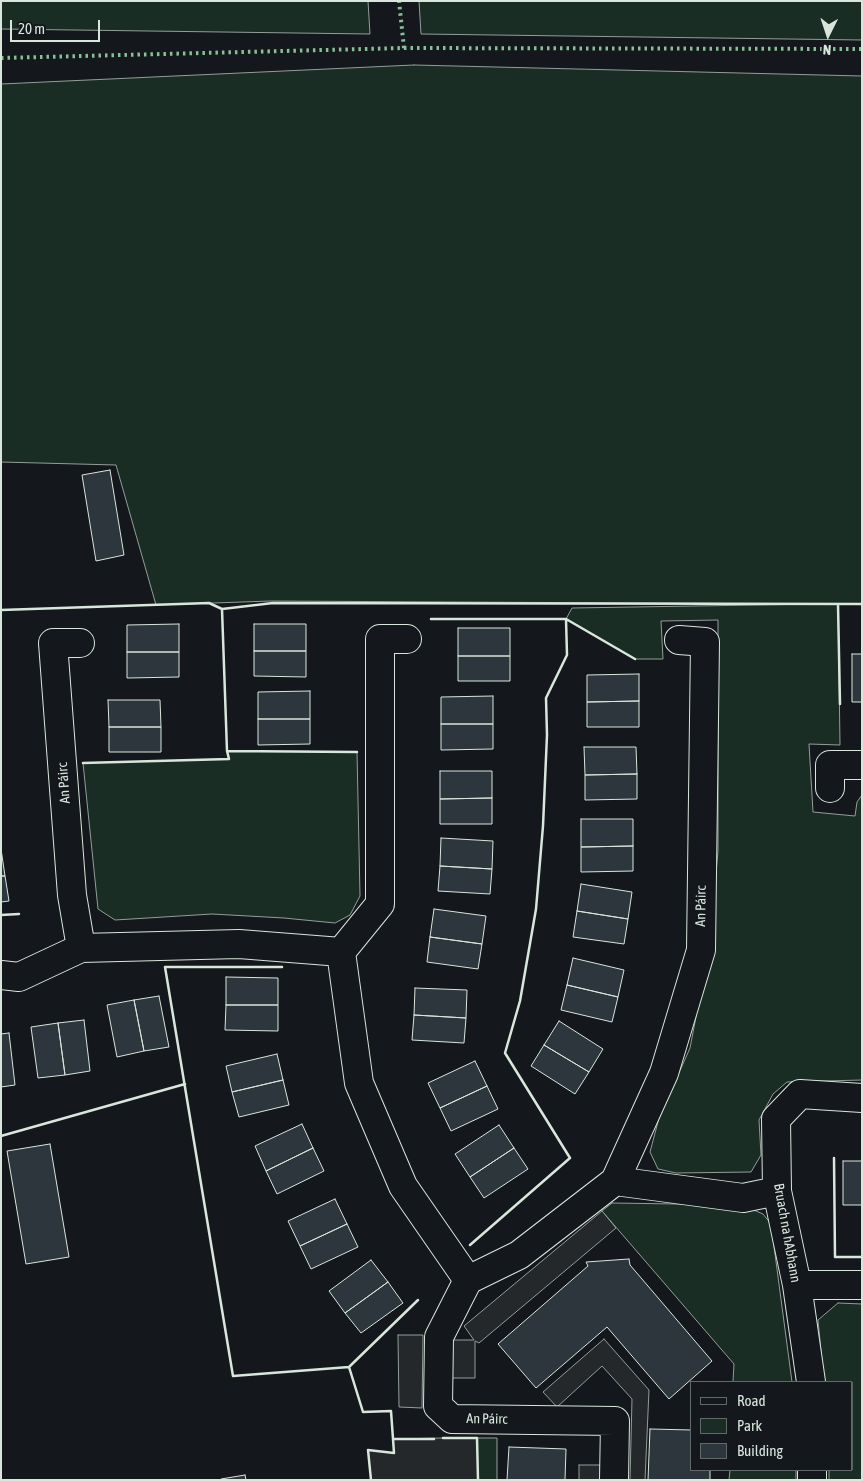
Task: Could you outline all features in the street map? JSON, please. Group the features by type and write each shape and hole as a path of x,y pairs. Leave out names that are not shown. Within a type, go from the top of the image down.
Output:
{"street":[{"path":"407,639 380,639 380,904 341,952 359,1083 403,1186 468,1280"},
{"name":"An Páirc","path":"614,1480 615,1421 452,1419 438,1406 439,1337 468,1280 519,1255 615,1181 664,1073 701,950 705,642 679,640"},
{"name":"An Páirc","path":"80,643 53,643 72,895 81,948"},
{"path":"830,788 830,765 862,766"},
{"path":"1,975 18,977 81,948 239,944 341,952"},
{"name":"Bruach na hAbhann","path":"811,1381 797,1285 777,1191 776,1119 800,1094 862,1098"},
{"path":"615,1181 743,1198 777,1191"},
{"path":"797,1285 862,1285"}],"green space":[{"path":"1,1 368,1 370,34 1,29"},
{"path":"419,1 862,1 862,40 421,34"},
{"path":"414,65 862,76 862,604 838,604 840,745 809,744 813,812 855,816 857,802 862,795 862,1080 787,1082 773,1094 759,1120 761,1155 751,1172 676,1173 658,1169 650,1152 659,1118 690,1048 709,949 718,851 718,620 661,621 663,659 635,659 566,619 572,608 818,604 271,601 156,605 116,465 1,462 1,84"},
{"path":"227,751 357,752 360,896 350,915 335,923 212,914 115,920 98,909 83,763 229,759"},
{"path":"612,1203 742,1205 763,1214 771,1224 792,1381 733,1381 734,1364 602,1211"},
{"path":"838,1303 862,1304 862,1480 829,1480 829,1471 853,1471 853,1381 824,1381 818,1320"},
{"path":"477,1438 497,1438 497,1480 478,1480"},
{"path":"730,1471 796,1471 796,1480 729,1480"}],"shaded area":[{"path":"602,1211 616,1228 479,1343 475,1341 475,1378 450,1378 450,1340 474,1340 464,1326"},
{"path":"398,1335 423,1335 422,1408 399,1407"},
{"path":"604,1339 649,1390 645,1480 630,1480 632,1399 602,1366 557,1407 543,1392"},
{"path":"477,1438 478,1480 371,1480 368,1450 394,1453 393,1439"},
{"path":"579,1465 600,1465 600,1480 579,1480"}],"building":[{"path":"110,470 124,555 96,561 82,475"},
{"path":"179,624 179,652 127,652 127,625"},
{"path":"254,624 306,624 306,651 254,651"},
{"path":"458,628 510,628 510,656 458,656"},
{"path":"254,651 306,651 306,677 254,676"},
{"path":"127,652 179,652 179,677 127,678"},
{"path":"852,654 862,654 862,702 852,702"},
{"path":"458,656 510,656 510,681 458,681"},
{"path":"639,674 639,701 587,702 587,675"},
{"path":"310,691 310,719 258,719 258,692"},
{"path":"493,696 493,724 441,724 441,697"},
{"path":"108,700 160,700 161,727 109,727"},
{"path":"639,701 639,727 587,727 587,702"},
{"path":"258,719 310,719 310,744 258,745"},
{"path":"441,724 493,724 493,749 441,750"},
{"path":"109,727 161,727 161,752 109,752"},
{"path":"584,747 636,747 637,774 585,775"},
{"path":"440,771 492,771 492,798 440,799"},
{"path":"637,774 637,799 585,800 585,775"},
{"path":"492,798 492,824 440,824 440,799"},
{"path":"581,819 633,819 633,846 581,847"},
{"path":"441,838 493,841 492,869 440,866"},
{"path":"633,846 633,871 581,872 581,847"},
{"path":"1,849 5,876 1,876"},
{"path":"440,866 492,869 490,894 438,891"},
{"path":"1,876 5,876 9,901 1,902"},
{"path":"581,884 632,892 628,919 577,911"},
{"path":"434,909 486,916 482,944 430,937"},
{"path":"577,911 628,919 624,944 573,937"},
{"path":"430,937 482,944 478,969 427,962"},
{"path":"573,958 624,970 618,997 567,985"},
{"path":"226,977 278,978 278,1005 226,1005"},
{"path":"567,985 618,997 612,1022 561,1010"},
{"path":"415,988 467,990 466,1018 414,1015"},
{"path":"159,996 169,1047 144,1051 134,1000"},
{"path":"134,1000 144,1051 117,1057 107,1005"},
{"path":"226,1005 278,1005 278,1031 225,1030"},
{"path":"414,1015 466,1018 464,1043 412,1040"},
{"path":"84,1020 90,1071 65,1075 58,1023"},
{"path":"559,1021 603,1049 589,1072 544,1045"},
{"path":"58,1023 65,1075 38,1078 31,1027"},
{"path":"9,1033 15,1085 1,1087 1,1034"},
{"path":"544,1045 589,1072 575,1094 531,1066"},
{"path":"277,1054 283,1080 232,1092 226,1066"},
{"path":"475,1061 487,1086 440,1108 428,1083"},
{"path":"283,1080 289,1105 239,1117 232,1092"},
{"path":"487,1086 498,1109 451,1131 440,1108"},
{"path":"302,1124 313,1148 266,1171 255,1146"},
{"path":"499,1125 514,1148 470,1177 455,1154"},
{"path":"50,1144 69,1257 26,1264 7,1151"},
{"path":"313,1148 324,1171 277,1194 266,1171"},
{"path":"514,1148 528,1169 484,1198 470,1177"},
{"path":"843,1161 862,1161 862,1205 843,1205"},
{"path":"335,1199 347,1224 300,1246 288,1221"},
{"path":"347,1224 358,1247 311,1269 300,1246"},
{"path":"629,1259 630,1265 712,1361 669,1399 607,1327 536,1388 498,1344 588,1266 586,1262"},
{"path":"371,1260 388,1282 345,1313 329,1291"},
{"path":"388,1282 403,1303 361,1333 345,1313"},
{"path":"650,1429 690,1430 690,1471 710,1471 710,1480 648,1480"},
{"path":"509,1447 566,1449 565,1480 507,1480"},
{"path":"245,1475 246,1480 221,1480 221,1479"}],"hedge":[{"path":"1,58 404,48 399,1"},
{"path":"404,48 862,49"}],"wall":[{"path":"1,610 209,603 222,609"},
{"path":"227,751 222,609 273,603 862,604"},
{"path":"838,604 840,704"},
{"path":"431,619 566,619 635,659"},
{"path":"470,1245 570,1158 505,1053 520,1001 536,909 543,826 547,735 546,698 567,655 566,619"},
{"path":"83,763 229,759 227,751 357,752"},
{"path":"1,915 19,914"},
{"path":"282,967 165,967 233,1376 349,1367 363,1412 391,1411 393,1439 434,1439"},
{"path":"1,1136 185,1084"},
{"path":"834,1158 835,1257 862,1257"},
{"path":"349,1367 418,1300"},
{"path":"443,1438 477,1438 478,1480"},
{"path":"371,1480 368,1450 394,1453 393,1439"}]}
